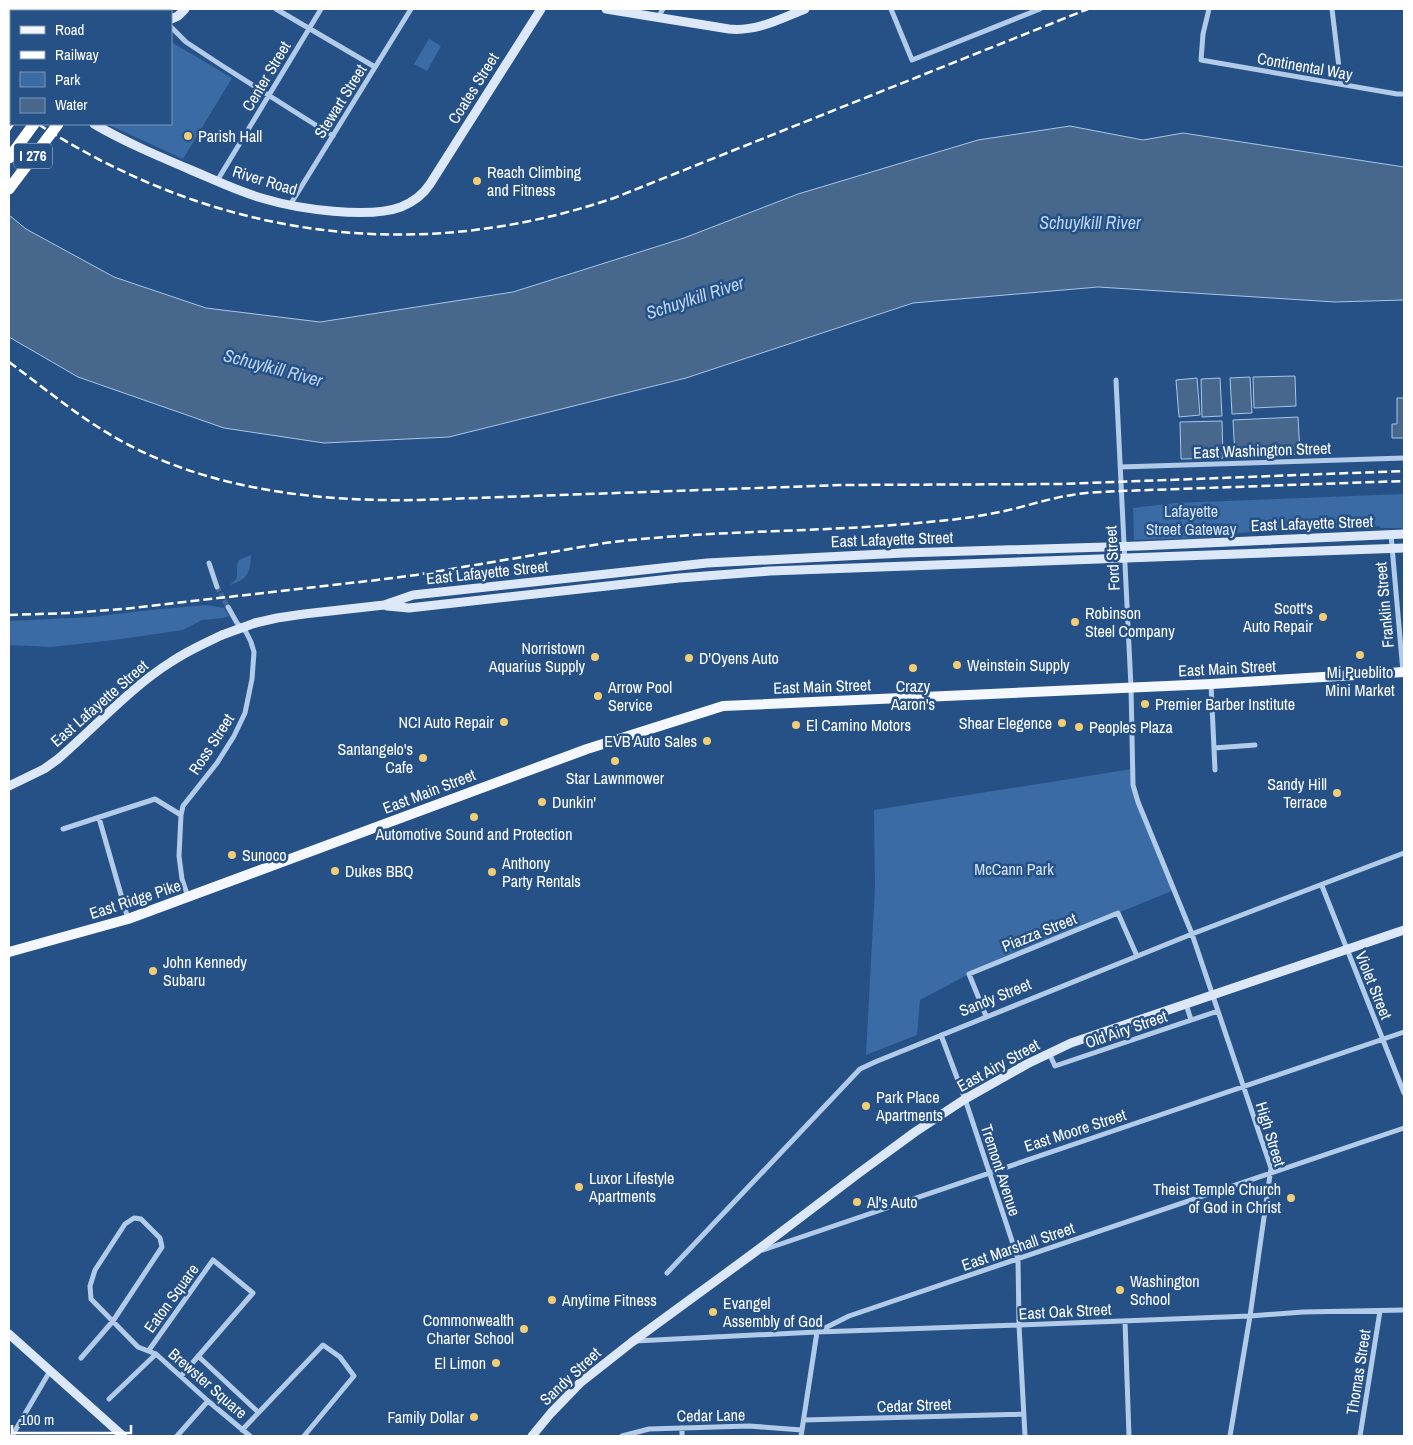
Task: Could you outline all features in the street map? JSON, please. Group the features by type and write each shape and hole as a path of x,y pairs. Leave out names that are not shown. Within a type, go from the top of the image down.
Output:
{"highway":[{"name":"I 276","path":"9,158 33,125"},
{"name":"I 276","path":"9,189 57,125"}],"main road":[{"name":"East Main Street","path":"268,867 587,749 722,706 1211,684 1404,672"},
{"name":"East Ridge Pike","path":"9,952 128,919 268,867"}],"street":[{"path":"138,9 143,10"},
{"path":"172,19 185,9"},
{"path":"276,9 375,68"},
{"name":"Center Street","path":"217,181 321,9"},
{"name":"Stewart Street","path":"290,205 410,9"},
{"name":"Coates Street","path":"430,184 541,9"},
{"path":"606,9 729,29 746,30 804,9"},
{"path":"658,17 663,9"},
{"path":"783,18 788,9"},
{"path":"891,9 912,60 1040,9"},
{"name":"Continental Way","path":"1209,9 1203,34 1201,60 1404,94"},
{"path":"1332,9 1341,84"},
{"path":"172,28 186,42 333,136"},
{"name":"River Road","path":"96,125 146,150 217,181 263,199 290,205 352,212 383,211 396,209 411,203 423,194 430,184"},
{"name":"Ford Street","path":"1116,380 1131,687 1133,785 1138,802 1192,934"},
{"name":"East Washington Street","path":"1120,467 1404,458"},
{"name":"East Lafayette Street","path":"9,786 44,769 58,759 135,690 170,662 222,635 277,618 384,605 413,595 707,563 1404,534"},
{"name":"Franklin Street","path":"1392,535 1404,672"},
{"name":"East Lafayette Street","path":"384,605 409,608 679,578 770,571 1404,548"},
{"path":"209,563 218,587"},
{"name":"Ross Street","path":"189,897 182,879 179,856 183,806 218,763 246,713 249,697 254,652 246,632 237,624 228,607"},
{"path":"1211,684 1215,770"},
{"path":"1214,748 1255,745"},
{"path":"63,829 155,799 181,815"},
{"path":"100,818 128,919"},
{"name":"Sandy Street","path":"668,1273 860,1069 1136,956 1404,853"},
{"name":"Violet Street","path":"1322,886 1404,1093"},
{"name":"Piazza Street","path":"986,1016 969,974 1118,913 1136,956"},
{"name":"East Airy Street","path":"632,1342 915,1132 965,1099 1027,1064 1071,1043 1404,930"},
{"name":"High Street","path":"1192,934 1272,1168 1230,1436"},
{"path":"1186,1004 1192,1020"},
{"name":"Old Airy Street","path":"1049,1053 1055,1066 1218,1011"},
{"name":"East Moore Street","path":"755,1252 988,1172 1244,1088 1404,1032"},
{"name":"Tremont Avenue","path":"941,1035 965,1099 1018,1259 1019,1325 1025,1436"},
{"name":"East Marshall Street","path":"632,1342 816,1332 849,1316 1404,1128"},
{"path":"81,1358 113,1321 162,1247 160,1238 142,1219 134,1218 125,1224 95,1270 90,1286 91,1299 113,1321"},
{"name":"Eaton Square","path":"149,1350 213,1260 253,1293 198,1356"},
{"name":"East Oak Street","path":"816,1332 1250,1316 1303,1312 1404,1310"},
{"name":"Thomas Street","path":"1360,1436 1380,1311"},
{"name":"Brewster Square","path":"113,1321 138,1347 156,1354 250,1436"},
{"path":"1125,1321 1129,1436"},
{"path":"801,1436 816,1332"},
{"path":"9,1334 123,1436"},
{"name":"Sandy Street","path":"532,1436 570,1393 632,1342"},
{"path":"242,1430 323,1345 340,1357 354,1376 304,1436"},
{"path":"109,1399 156,1354"},
{"path":"181,1376 198,1356 258,1412"},
{"path":"12,1436 50,1372"},
{"path":"177,1436 208,1401"},
{"name":"Cedar Street","path":"804,1420 1024,1414"},
{"name":"Cedar Lane","path":"622,1436 649,1429 748,1426 802,1430"},
{"path":"682,1428 682,1436"}],"green space":[{"path":"429,39 441,46 427,71 414,64"},
{"path":"172,43 232,78 183,159 109,125 172,125"},
{"name":"Lafayette Street Gateway","path":"1404,494 1404,528 1381,528 1379,526 1217,534 1215,537 1134,540 1133,508 1175,503"},
{"path":"251,555 247,574 241,580 230,585 237,578 239,560"},
{"path":"206,605 224,608 229,616 202,620 183,630 114,640 51,647 9,645 9,621 92,617"},
{"name":"McCann Park","path":"1132,769 1133,785 1174,890 969,974 920,1000 917,1035 866,1055 875,887 874,810"}],"water":[{"name":"Schuylkill River","path":"1070,126 1143,140 1183,133 1404,167 1404,300 1335,302 1098,287 913,303 686,378 449,437 324,443 224,428 78,377 9,337 9,215 26,229 114,277 206,308 320,322 513,292 684,238 798,194 978,140"},
{"path":"1295,376 1296,406 1254,408 1253,377"},
{"path":"1250,377 1252,413 1232,414 1230,378"},
{"path":"1197,378 1200,415 1179,417 1176,380"},
{"path":"1220,378 1222,416 1202,417 1201,379"},
{"path":"1397,398 1404,398 1404,438 1392,438 1392,424 1397,424"},
{"path":"1298,417 1300,454 1235,457 1233,420"},
{"path":"1222,421 1223,458 1181,459 1180,422"}],"tunnel":[{"path":"217,587 228,607"}],"railway":[{"path":"40,125 105,163 175,193 245,215 317,229 391,235 465,231 539,219 614,198 1088,9"},
{"path":"9,130 12,125"},
{"path":"9,362 101,429 137,449 175,465 214,478 254,487 336,498 418,500 843,485 1062,484 1404,471"},
{"path":"9,615 123,609 377,580 605,543 688,535 855,528 957,519 994,513 1084,493 1404,481"}],"place":[{"name":"Parish Hall","path":"188,136"},
{"name":"Reach Climbing and Fitness","path":"477,181"},
{"name":"Scott's Auto Repair","path":"1323,617"},
{"name":"Robinson Steel Company","path":"1075,622"},
{"name":"Mi Pueblito Mini Market","path":"1360,655"},
{"name":"Norristown Aquarius Supply","path":"595,657"},
{"name":"D'Oyens Auto","path":"689,658"},
{"name":"Weinstein Supply","path":"957,665"},
{"name":"Crazy Aaron's","path":"913,668"},
{"name":"Arrow Pool Service","path":"598,696"},
{"name":"Premier Barber Institute","path":"1145,704"},
{"name":"NCI Auto Repair","path":"504,722"},
{"name":"Shear Elegence","path":"1062,723"},
{"name":"El Camino Motors","path":"796,725"},
{"name":"Peoples Plaza","path":"1079,727"},
{"name":"EVB Auto Sales","path":"707,741"},
{"name":"Santangelo's Cafe","path":"423,758"},
{"name":"Star Lawnmower","path":"615,761"},
{"name":"Sandy Hill Terrace","path":"1337,793"},
{"name":"Dunkin'","path":"542,802"},
{"name":"Automotive Sound and Protection","path":"474,817"},
{"name":"Sunoco","path":"232,855"},
{"name":"Dukes BBQ","path":"335,871"},
{"name":"Anthony Party Rentals","path":"492,872"},
{"name":"John Kennedy Subaru","path":"153,971"},
{"name":"Park Place Apartments","path":"866,1106"},
{"name":"Luxor Lifestyle Apartments","path":"579,1187"},
{"name":"Theist Temple Church of God in Christ","path":"1291,1198"},
{"name":"Al's Auto","path":"857,1202"},
{"name":"Washington School","path":"1120,1290"},
{"name":"Anytime Fitness","path":"552,1300"},
{"name":"Evangel Assembly of God","path":"713,1312"},
{"name":"Commonwealth Charter School","path":"524,1329"},
{"name":"El Limon","path":"496,1363"},
{"name":"Family Dollar","path":"474,1417"}]}
